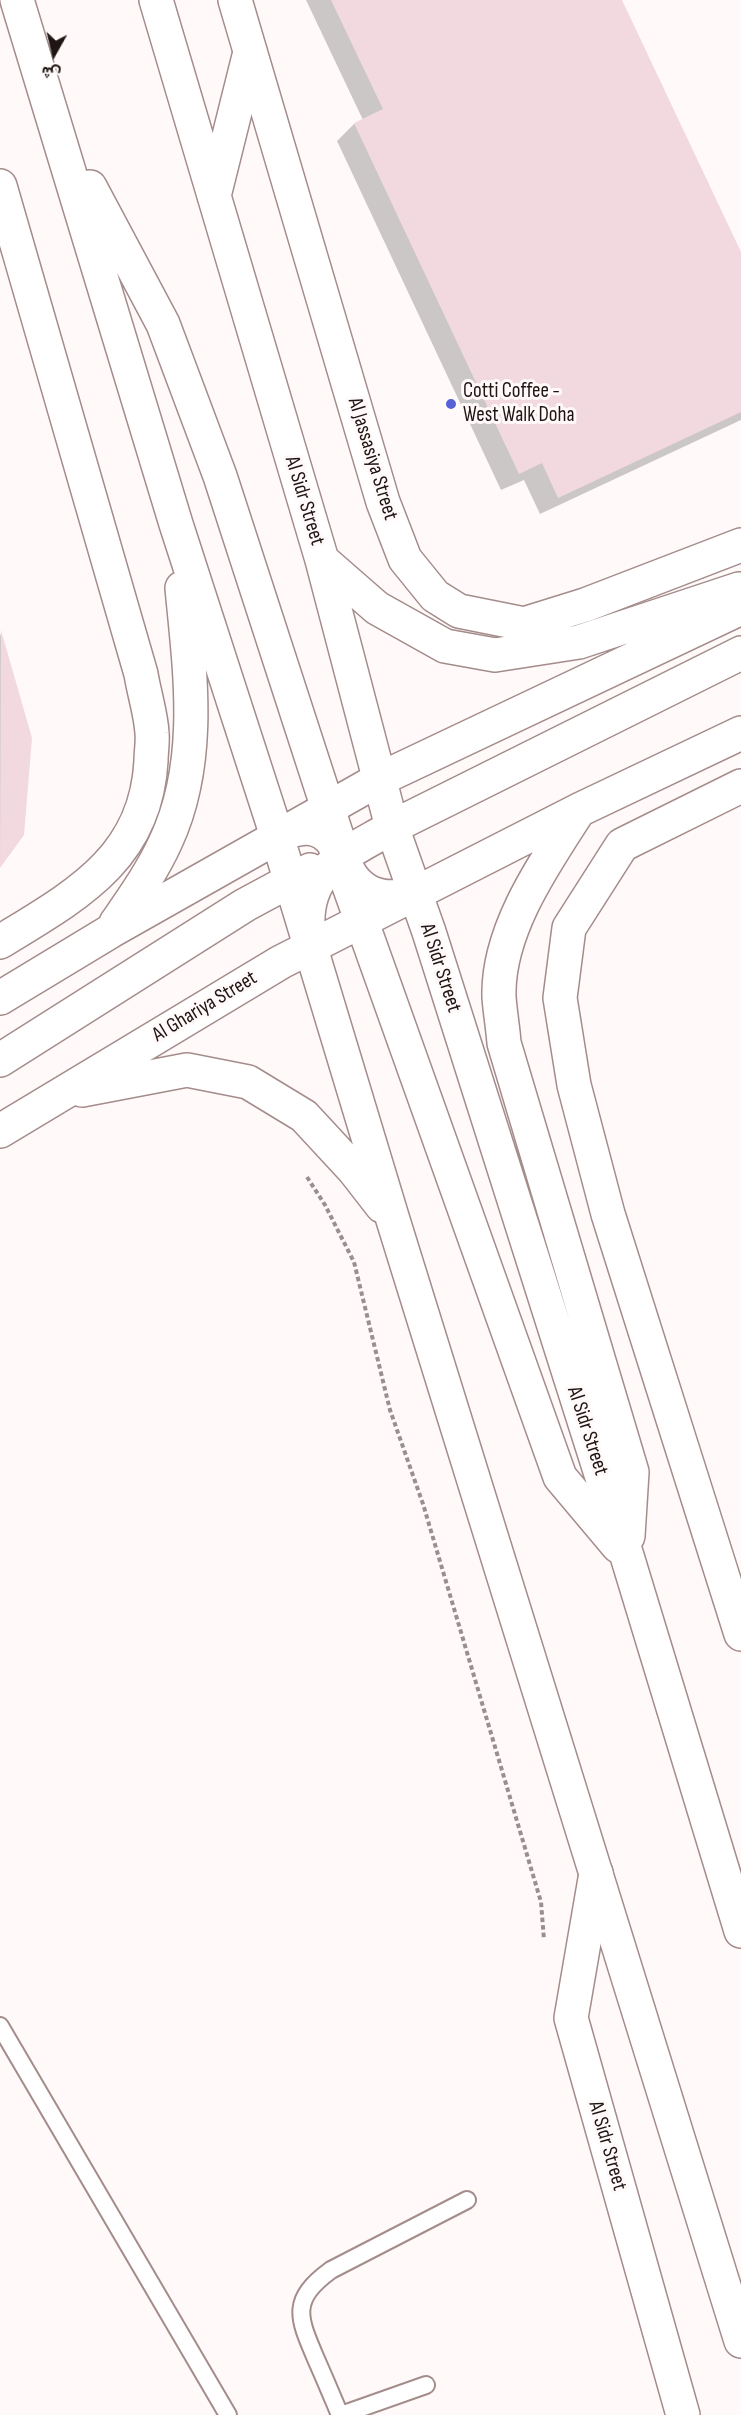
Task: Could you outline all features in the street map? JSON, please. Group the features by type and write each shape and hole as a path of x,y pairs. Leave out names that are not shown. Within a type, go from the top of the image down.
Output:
{"main road":[{"name":"Al Sidr Street","path":"17,0 176,524 291,881 393,1220 741,2341"},
{"name":"Al Sidr Street","path":"156,0 322,560 392,827 627,1556 741,1930"},
{"name":"Al Jassasiya Street","path":"235,0 383,502 405,559 435,596 459,611 524,624 585,605 741,545"},
{"path":"214,198 250,52"},
{"path":"55,120 163,324 220,476 340,856 560,1477 627,1556"},
{"path":"0,186 141,674 152,733 150,786 140,815 125,844 98,876 66,901 0,942"},
{"path":"111,931 144,883 167,841 183,794 192,723 192,685 176,524"},
{"path":"322,560 377,608 445,646 495,655 579,642 741,588"},
{"path":"0,998 111,931 378,780 741,608"},
{"path":"0,1060 245,905 392,827 741,653"},
{"path":"277,836 299,827 320,830 331,839 351,876 363,889 392,897 415,893 579,810 741,733"},
{"path":"310,946 308,917 313,890 321,874 363,837 375,821 380,807 378,780"},
{"path":"741,786 622,845 569,928 560,998 574,1085 608,1214 741,1634"},
{"path":"579,810 549,855 520,907 506,947 499,996 504,1043 632,1472 627,1556"},
{"name":"Al Ghariya Street","path":"0,1131 280,962 415,893"},
{"path":"62,1093 188,1070 248,1082 304,1116 354,1170 393,1220"},
{"name":"Al Sidr Street","path":"596,1873 571,2018 683,2415"}],"lane":[{"path":"0,2026 228,2415"},
{"path":"426,2385 340,2415 301,2324 303,2302 314,2283 331,2270 467,2200"}],"path":[{"path":"305,1174 325,1205 354,1262 390,1410 423,1504 541,1902 545,1931 544,1950"}],"building":[{"path":"331,0 622,0 741,252 741,412 558,498 542,463 519,474 354,123 383,109"},
{"path":"1,630 32,738 24,835 0,868"}],"place":[{"name":"Cotti Coffee - West Walk Doha","path":"451,404"}]}
